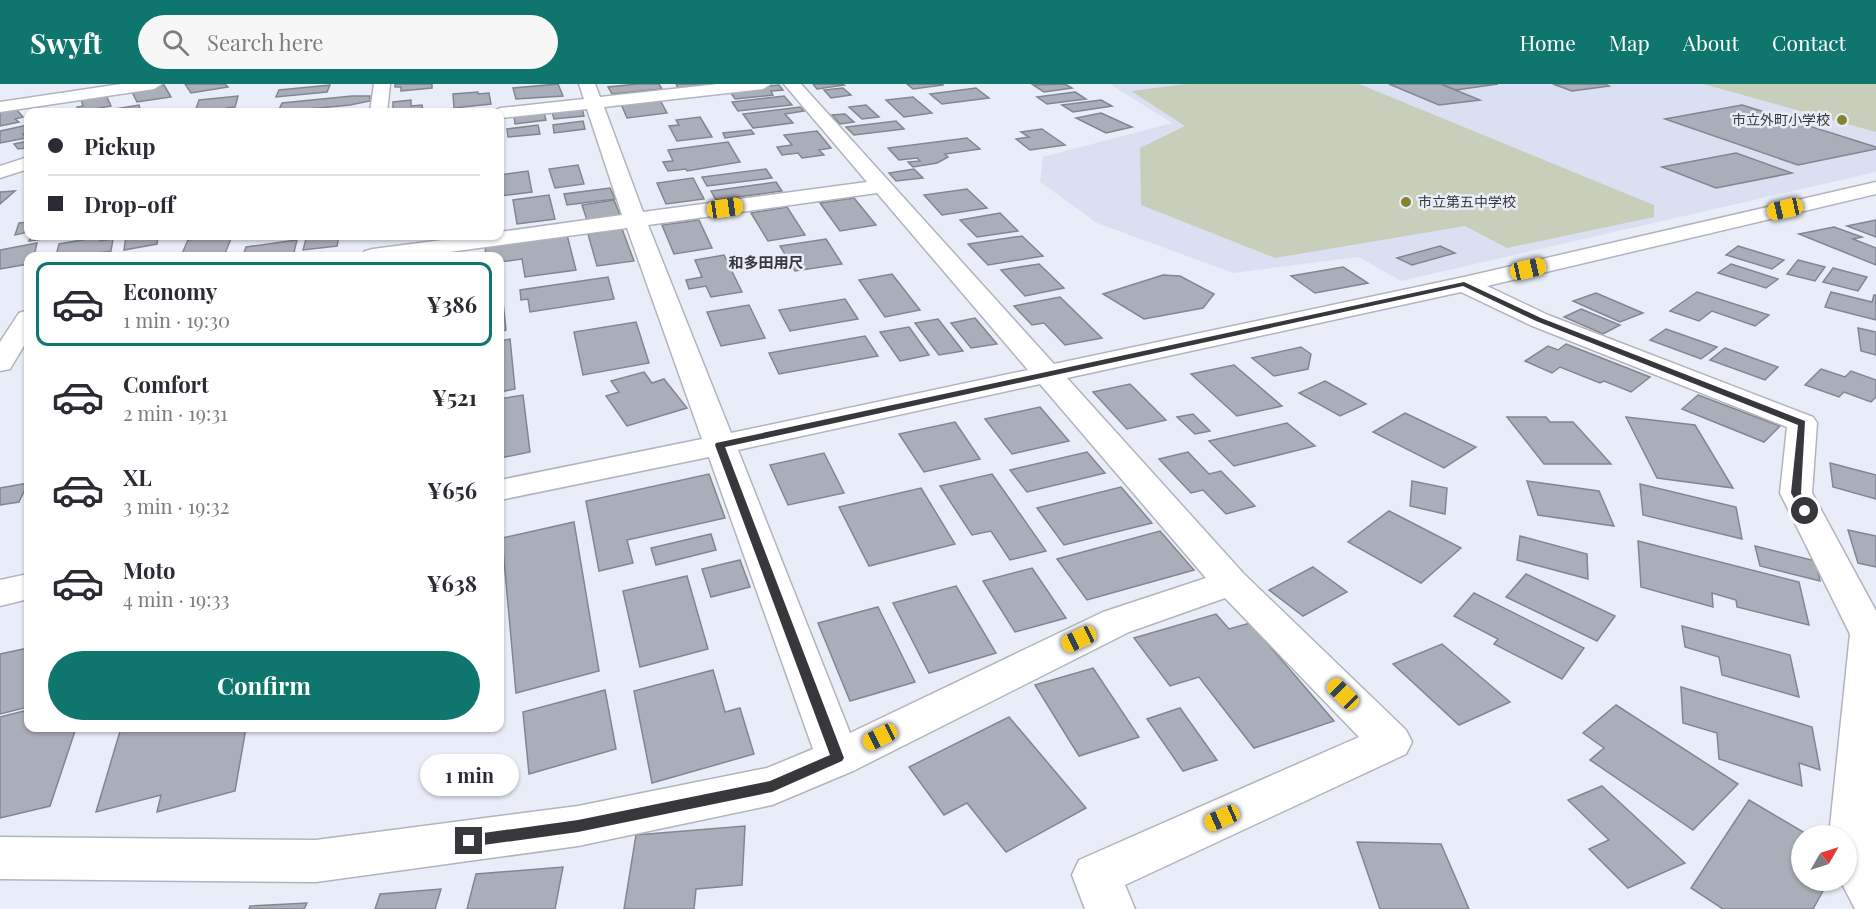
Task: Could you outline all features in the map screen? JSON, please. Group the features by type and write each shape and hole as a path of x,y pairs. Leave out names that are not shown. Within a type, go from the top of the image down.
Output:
{"street":[{"path":"0,107 45,107 154,84"},
{"path":"379,108 382,84"},
{"path":"504,112 590,93 763,84"},
{"path":"792,84 1231,583 1391,742 1096,875 1110,909"},
{"path":"590,93 635,220 838,758"},
{"path":"0,172 24,164"},
{"path":"504,238 882,186"},
{"path":"504,489 720,445 1868,195"},
{"path":"402,252 489,240"},
{"path":"1464,284 1539,320 1802,423 1796,493 1869,634 1851,855 1876,899"},
{"path":"0,363 24,324"},
{"path":"0,858 316,861 578,826 772,786 838,758 1116,622 1231,583"},
{"path":"0,593 24,588"}],"shaded area":[{"name":"市立第五中学校","path":"1110,84 1876,84 1876,172 1401,281 1359,257 1233,273 1097,223 1040,182 1043,157 1172,123"}],"green space":[{"path":"1187,84 1359,84 1654,205 1654,217 1507,248 1465,226 1275,258 1141,205 1140,148 1185,126 1131,91"},
{"name":"市立外町小学校","path":"1703,84 1876,84 1876,132"}],"building":[{"path":"185,84 225,84 228,87 191,93"},
{"path":"395,84 432,84 432,88 401,91 401,87 395,87"},
{"path":"558,84 563,96 516,99 513,88"},
{"path":"659,84 662,89 612,94 608,87"},
{"path":"676,84 709,84 710,85 678,88"},
{"path":"813,84 842,84 844,85 817,89"},
{"path":"907,84 942,84 943,85 913,89"},
{"path":"1065,84 1072,88 1044,92 1033,85"},
{"path":"1389,84 1441,84 1480,100 1439,105"},
{"path":"1441,84 1498,84 1456,90"},
{"path":"1553,84 1605,84 1609,86 1572,91"},
{"path":"164,85 171,97 137,102 131,90"},
{"path":"330,85 327,92 276,97 279,90"},
{"path":"779,85 783,90 771,91 773,95 735,99 729,90"},
{"path":"843,88 851,95 831,98 824,90"},
{"path":"976,88 989,98 942,104 930,94"},
{"path":"478,92 478,94 489,93 491,104 454,108 453,94"},
{"path":"1075,92 1086,99 1047,104 1037,97"},
{"path":"106,95 111,106 77,108 83,106 81,99"},
{"path":"238,96 235,107 226,108 196,108 199,100"},
{"path":"370,96 370,101 319,108 280,108 282,103"},
{"path":"784,96 792,105 738,111 732,102"},
{"path":"913,97 932,113 904,117 886,100"},
{"path":"411,100 411,106 422,105 422,108 393,108 393,102"},
{"path":"660,100 667,113 627,118 621,104"},
{"path":"1101,100 1112,106 1073,112 1062,105"},
{"path":"139,105 140,108 121,108"},
{"path":"866,105 879,117 862,119 849,107"},
{"path":"1742,105 1876,147 1876,149 1798,165 1665,119"},
{"path":"800,107 804,111 785,114 793,123 753,128 743,114"},
{"path":"582,108 584,116 554,119 552,112"},
{"path":"16,109 23,117 15,119 19,122 0,126 0,112"},
{"path":"544,113 546,120 515,124 514,116"},
{"path":"1101,113 1132,127 1106,133 1076,118"},
{"path":"845,114 854,122 840,124 832,115"},
{"path":"700,117 712,137 677,141 669,126 679,125 676,120"},
{"path":"583,121 585,129 554,133 553,125"},
{"path":"896,121 904,129 854,135 846,127"},
{"path":"538,125 540,134 508,137 507,129"},
{"path":"24,126 24,138 0,143 0,131"},
{"path":"1042,129 1065,145 1030,150 1016,139 1029,137 1021,132"},
{"path":"751,130 754,134 725,138 723,133"},
{"path":"817,131 831,148 819,150 824,155 802,158 798,153 782,155 777,147 792,145 784,135"},
{"path":"967,138 980,149 945,154 948,157 937,163 913,167 908,162 920,161 917,158 899,160 888,148"},
{"path":"24,142 24,148 18,149 14,144"},
{"path":"728,142 740,162 687,171 686,169 668,171 663,162 673,161 668,150"},
{"path":"1736,153 1792,173 1716,188 1662,167"},
{"path":"578,165 584,184 555,188 549,169"},
{"path":"766,169 772,178 707,186 702,177"},
{"path":"914,169 923,178 896,181 889,173"},
{"path":"528,171 532,192 504,196 504,174"},
{"path":"693,178 704,199 666,204 657,183"},
{"path":"776,182 782,191 716,200 711,191"},
{"path":"610,188 615,199 567,205 564,194"},
{"path":"967,189 987,208 942,215 924,195"},
{"path":"15,191 0,204 0,192"},
{"path":"549,195 555,219 517,224 513,200"},
{"path":"854,198 876,225 840,231 820,203"},
{"path":"614,200 620,215 587,220 582,205"},
{"path":"787,207 805,235 768,241 751,213"},
{"path":"1000,213 1018,231 977,237 960,220"},
{"path":"699,220 712,248 674,254 662,225"},
{"path":"1876,220 1876,237 1847,226"},
{"path":"24,222 24,233 15,235 19,223"},
{"path":"1834,227 1862,237 1853,239 1876,248 1876,265 1799,234"},
{"path":"622,229 634,261 597,266 588,234"},
{"path":"567,235 576,270 525,277 522,259 504,261 504,252 486,252 485,247"},
{"path":"1022,236 1043,256 988,265 968,244"},
{"path":"826,239 842,264 795,271 780,246"},
{"path":"82,240 113,240 111,251 105,252 57,252 59,244"},
{"path":"125,240 158,240 157,244 124,250"},
{"path":"188,240 230,240 226,252 183,252"},
{"path":"297,240 294,252 244,252 246,247"},
{"path":"306,240 338,240 337,246 303,250"},
{"path":"37,243 35,252 24,252 24,265 0,269 0,250"},
{"path":"1440,246 1455,253 1412,265 1397,258"},
{"path":"1738,246 1784,260 1772,269 1726,255"},
{"path":"724,255 742,292 711,297 706,286 689,289 686,280 702,277 695,260"},
{"path":"1798,260 1825,267 1815,281 1787,274"},
{"path":"1039,264 1064,288 1025,296 1001,270"},
{"path":"1731,264 1778,279 1766,288 1718,273"},
{"path":"1343,267 1368,283 1315,293 1291,276"},
{"path":"1833,268 1867,277 1858,291 1823,282"},
{"path":"892,274 920,310 885,317 859,280"},
{"path":"1163,275 1180,276 1214,294 1203,308 1144,319 1103,294"},
{"path":"608,277 614,299 530,312 528,299 521,300 520,290"},
{"path":"1697,292 1769,315 1755,326 1712,311 1699,321 1670,311"},
{"path":"1831,292 1872,302 1876,295 1876,320 1825,307"},
{"path":"1596,293 1643,313 1620,322 1573,301"},
{"path":"1060,297 1102,338 1065,345 1044,323 1032,325 1014,306"},
{"path":"845,299 858,319 790,331 779,310"},
{"path":"749,305 765,338 721,346 707,312"},
{"path":"1581,309 1620,325 1603,334 1564,317"},
{"path":"975,318 997,344 971,348 951,323"},
{"path":"938,319 963,351 939,355 915,323"},
{"path":"636,322 649,363 583,375 574,332"},
{"path":"909,327 929,355 900,361 880,332"},
{"path":"1858,328 1876,332 1876,355 1861,351"},
{"path":"1666,329 1717,347 1701,359 1650,340"},
{"path":"865,336 878,356 779,374 769,353"},
{"path":"510,339 515,389 504,391 504,340"},
{"path":"1566,344 1650,377 1631,392 1604,381 1600,383 1560,367 1552,373 1525,361 1548,346 1558,350"},
{"path":"1301,347 1311,354 1308,369 1274,376 1252,358"},
{"path":"1725,348 1778,367 1765,380 1710,360"},
{"path":"1234,365 1282,406 1237,416 1191,374"},
{"path":"1821,369 1845,377 1851,371 1876,380 1876,397 1871,402 1844,392 1839,397 1805,385"},
{"path":"644,372 652,383 664,379 687,408 627,426 606,396 619,392 611,381"},
{"path":"1325,381 1366,404 1340,416 1299,393"},
{"path":"1130,384 1166,420 1127,429 1093,392"},
{"path":"523,395 530,452 504,457 504,398"},
{"path":"1698,395 1780,426 1764,442 1682,409"},
{"path":"1040,407 1069,441 1012,454 985,419"},
{"path":"1405,413 1476,447 1444,468 1373,432"},
{"path":"1193,414 1210,431 1195,434 1177,417"},
{"path":"1507,417 1546,417 1550,422 1573,422 1611,464 1544,464"},
{"path":"1626,417 1695,425 1733,488 1657,478"},
{"path":"955,422 980,459 924,472 899,434"},
{"path":"1287,423 1315,446 1234,466 1209,441"},
{"path":"1087,452 1105,473 1027,492 1010,470"},
{"path":"1188,452 1209,474 1221,471 1255,506 1226,514 1203,490 1191,493 1159,459"},
{"path":"824,453 844,493 788,505 770,465"},
{"path":"1830,463 1876,475 1876,499 1833,487"},
{"path":"709,474 725,518 627,540 633,563 599,571 586,501"},
{"path":"992,474 1046,551 1010,560 991,531 972,535 940,486"},
{"path":"1412,481 1447,488 1445,514 1410,506"},
{"path":"1527,481 1599,491 1614,526 1538,515"},
{"path":"24,484 24,491 19,502 0,505 0,488"},
{"path":"1640,484 1736,507 1742,539 1643,515"},
{"path":"1121,487 1152,523 1064,545 1037,508"},
{"path":"921,488 955,544 869,566 839,507"},
{"path":"1389,511 1461,548 1421,583 1348,542"},
{"path":"574,522 599,671 516,693 504,538"},
{"path":"1848,530 1876,536 1876,567 1858,563"},
{"path":"1160,531 1194,570 1087,600 1057,559"},
{"path":"711,534 716,550 656,565 651,548"},
{"path":"1520,536 1587,554 1588,579 1517,560"},
{"path":"1638,541 1799,582 1809,625 1737,607 1736,600 1712,593 1713,607 1641,587"},
{"path":"1755,546 1816,561 1820,581 1760,566"},
{"path":"740,560 750,587 711,597 702,569"},
{"path":"1313,567 1347,592 1303,616 1269,590"},
{"path":"1032,568 1066,618 1015,632 983,581"},
{"path":"1526,574 1615,616 1597,641 1506,597"},
{"path":"687,576 708,649 640,667 623,591"},
{"path":"956,586 996,653 929,673 893,603"},
{"path":"1474,593 1584,648 1562,679 1494,644 1498,639 1454,616"},
{"path":"878,607 915,682 850,701 818,623"},
{"path":"1216,614 1229,629 1250,623 1334,721 1254,748 1199,677 1170,686 1134,638"},
{"path":"1682,626 1790,655 1799,697 1722,675 1719,657 1685,647"},
{"path":"1442,644 1510,702 1459,725 1393,664"},
{"path":"24,649 24,708 0,714 0,654"},
{"path":"1093,668 1139,737 1079,756 1035,685"},
{"path":"713,670 725,712 740,708 754,754 652,783 634,691"},
{"path":"1681,687 1812,727 1820,770 1799,763 1802,786 1719,759 1717,733 1683,723"},
{"path":"605,690 616,749 529,774 523,712"},
{"path":"1616,705 1738,784 1693,830 1590,760 1604,748 1583,733"},
{"path":"1180,708 1217,760 1183,771 1147,719"},
{"path":"24,711 24,732 75,732 50,806 0,818 0,717"},
{"path":"1009,717 1086,808 1006,852 967,803 944,815 909,767"},
{"path":"120,732 245,732 235,791 157,812 161,795 96,812"},
{"path":"1602,786 1685,863 1628,888 1589,849 1609,840 1568,800"},
{"path":"1749,800 1791,825 1791,891 1823,891 1813,909 1723,909 1691,888"},
{"path":"745,826 742,885 696,889 694,909 624,909 636,835"},
{"path":"1357,842 1441,844 1469,909 1380,909"},
{"path":"563,867 555,909 467,909 476,874"},
{"path":"441,889 435,909 375,909 380,894"},
{"path":"307,903 304,909 249,909 250,906"}],"place":[{"name":"市立外町小学校","path":"1842,120"},
{"name":"市立第五中学校","path":"1406,202"}],"district":[{"name":"和多田用尺","path":"766,263"}],"route":[{"path":"469,841 578,826 772,786 838,758 720,445 1464,284 1539,320 1802,423 1796,493 1805,511"}]}
